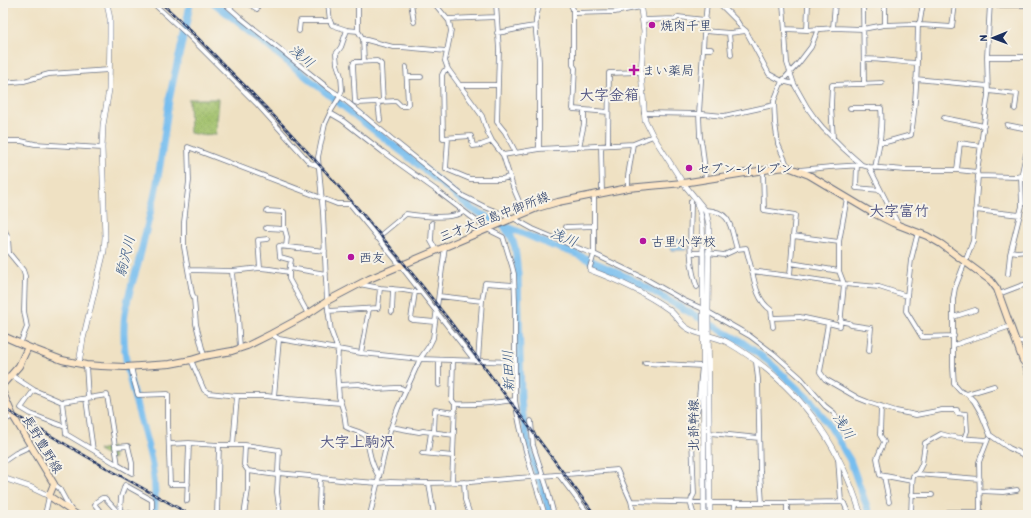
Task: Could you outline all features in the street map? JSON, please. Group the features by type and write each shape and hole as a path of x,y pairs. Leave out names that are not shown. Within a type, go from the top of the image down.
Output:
{"main road":[{"name":"三才大豆島中御所線","path":"28,347 62,360 86,365 129,366 170,364 232,351 254,343 271,334 358,284 537,208 558,202 628,188 683,183 788,167 798,170 871,212 898,225 927,236 941,244 991,281 997,289 1016,342 1026,361"},
{"path":"3,336 28,347 19,366 3,384"},
{"name":"長野豊野線","path":"3,393 13,416 54,484 49,496"},
{"path":"49,496 77,515"}],"street":[{"path":"79,363 83,339 104,251 105,238 102,148 103,125 109,90 110,35 110,19 107,3"},
{"path":"153,3 189,36 262,110 310,163 319,166"},
{"path":"224,3 463,196 644,278 750,336 774,354 801,378 825,406 834,413 842,429"},
{"path":"252,3 251,5 257,9"},
{"path":"328,3 330,21 332,24 347,30 358,31"},
{"path":"358,3 358,31 363,39 364,61"},
{"path":"411,3 414,22"},
{"path":"434,3 449,21 451,31 446,51 448,68 482,116 492,141 503,155 524,213"},
{"path":"496,3 499,50 497,122 505,132 516,153"},
{"path":"539,149 538,54 536,26 537,16 542,3"},
{"path":"570,3 573,9 573,65 575,68 574,109 608,112"},
{"path":"706,179 700,137 699,114 704,31 708,3"},
{"path":"719,3 746,31 767,72 776,79 794,84"},
{"path":"783,3 787,63 794,84 807,107 823,128 862,165"},
{"path":"807,30 808,3"},
{"path":"833,28 835,3"},
{"path":"863,3 864,84"},
{"path":"885,3 885,25"},
{"path":"880,142 886,142 912,135 918,24 920,21 923,3"},
{"path":"945,3 1028,5"},
{"path":"785,29 863,29 885,25 918,24 952,26 955,4"},
{"path":"990,4 987,89 984,126 977,174 975,230 966,262 955,288 953,300 954,384 960,391 967,394 974,401 981,413 990,435 1009,448 1028,457"},
{"path":"573,13 615,12 640,5 644,31 641,72 645,120 653,136 683,183 705,210 709,225 706,253 706,312"},
{"path":"448,19 496,17"},
{"path":"643,20 678,18 705,20"},
{"path":"299,31 300,21 330,21"},
{"path":"497,32 536,26"},
{"path":"788,167 778,144 775,123 775,97 782,81 811,47 818,29"},
{"path":"347,30 341,47 336,54 337,64 342,76 342,90 340,97 325,124 318,157 322,198 327,302 331,331 338,350 337,370 339,397 344,413 346,427 361,432 366,436 370,458 379,477"},
{"path":"704,31 729,33 746,31"},
{"path":"729,33 730,54"},
{"path":"363,39 393,47 401,46 446,51"},
{"path":"703,49 710,49"},
{"path":"988,57 1018,58 1028,56"},
{"path":"864,59 885,59 916,63"},
{"path":"383,102 381,64 377,61 354,62 355,102 383,102 396,101 401,106 406,106 408,104 406,67"},
{"path":"448,68 444,70 442,75 443,138 471,136 473,146 492,141"},
{"path":"3,83 24,81 49,74 109,70"},
{"path":"608,145 610,73 641,72"},
{"path":"407,77 421,77"},
{"path":"916,79 1017,94 1015,109"},
{"path":"833,138 831,106 832,85 882,83"},
{"path":"459,85 498,85"},
{"path":"378,102 380,120"},
{"path":"644,113 724,116 774,105"},
{"path":"850,108 881,108 882,125 875,168"},
{"path":"579,147 584,124 584,110"},
{"path":"331,112 464,212 503,237 514,274 515,400 519,425 545,515"},
{"path":"944,118 984,126"},
{"path":"1007,125 1028,129"},
{"path":"503,155 539,149 633,144 653,136"},
{"path":"448,138 446,169 470,179 502,179 510,177"},
{"path":"3,141 21,141 34,144 102,148"},
{"path":"628,188 628,176 633,144"},
{"path":"957,170 960,144 981,146"},
{"path":"601,146 602,194"},
{"path":"204,356 196,324 194,298 184,247 184,222 189,181 188,147 337,204 350,204 477,361"},
{"path":"1008,274 1011,251 1022,206 1021,176 1026,154 1028,154"},
{"path":"857,165 856,188 880,190"},
{"path":"798,170 862,165 875,168 905,170 957,170 1004,177 1028,174"},
{"path":"868,167 898,225"},
{"path":"763,170 764,210 794,215 790,276"},
{"path":"692,194 701,213 706,253"},
{"path":"594,195 594,255 590,268 640,292 670,310 686,328 718,338 746,354 790,390 807,409 837,454 862,515"},
{"path":"772,318 800,317 840,326 844,284 839,271 839,242 847,198"},
{"path":"691,201 691,253 694,280 697,287"},
{"path":"705,210 713,210 727,218 731,226 736,249"},
{"path":"975,210 1020,215"},
{"path":"267,211 284,212 287,236 286,247"},
{"path":"378,238 406,214 425,217 459,215 464,212"},
{"path":"432,223 431,241 436,250"},
{"path":"566,227 573,225 594,226"},
{"path":"3,227 8,237 9,253 23,270 25,276 24,310 27,327 20,344"},
{"path":"266,228 285,229"},
{"path":"918,232 911,260 906,310 922,337 954,336"},
{"path":"793,236 839,242"},
{"path":"260,268 258,240 268,239"},
{"path":"308,314 289,279 291,260 280,258 279,246 325,251"},
{"path":"370,515 398,408 420,359 433,338 446,246"},
{"path":"691,253 724,255 736,249 746,248 760,299 771,310 773,327"},
{"path":"1011,251 1028,251"},
{"path":"791,262 839,271"},
{"path":"188,270 232,271 260,268 326,274"},
{"path":"232,271 238,315 240,349"},
{"path":"752,271 844,284 879,287 907,296"},
{"path":"477,361 484,283 514,285"},
{"path":"358,284 421,292"},
{"path":"999,294 1028,284"},
{"path":"328,311 378,308 380,288"},
{"path":"392,312 393,289"},
{"path":"415,292 411,319 435,322"},
{"path":"439,296 482,301"},
{"path":"361,353 369,309"},
{"path":"953,317 975,310"},
{"name":"北部幹線","path":"706,312 707,503 710,515"},
{"path":"840,321 851,325 871,328 869,351"},
{"path":"828,323 820,372 825,379 868,402 916,415 942,410 957,410 957,413 966,414 967,432 964,439"},
{"path":"954,345 1011,326"},
{"path":"271,334 279,339 361,353 420,359 515,362"},
{"path":"274,397 279,339"},
{"path":"1016,342 1028,341"},
{"path":"191,360 204,390 209,393 341,403"},
{"path":"439,360 439,385"},
{"path":"452,482 455,413 455,404 452,400 453,360"},
{"path":"1026,361 1028,376"},
{"path":"756,362 762,503"},
{"path":"645,363 702,366 698,407 692,439 694,494 691,498 691,508 694,515"},
{"path":"86,365 87,398 93,450"},
{"path":"129,366 138,395 168,394 170,484 188,484"},
{"path":"11,375 34,390 62,402 108,395 118,465"},
{"path":"339,385 359,384 378,389 401,388 405,390"},
{"path":"967,394 994,386"},
{"path":"34,390 21,408 31,414 65,428"},
{"path":"233,445 237,396"},
{"path":"455,404 469,405 515,400"},
{"path":"62,402 66,434 132,473 132,463 128,446 115,447"},
{"path":"881,406 880,435 884,442 877,458 880,475 912,481"},
{"path":"428,453 433,432 435,410 455,413"},
{"path":"3,421 13,416"},
{"path":"531,420 533,445 554,515"},
{"path":"392,427 419,432 423,431 454,435"},
{"path":"694,430 759,438"},
{"path":"911,515 912,481 913,476 917,474 922,464 925,443 941,434 953,438 988,440"},
{"path":"948,512 979,514 979,462 990,435"},
{"path":"169,444 189,443 245,445 280,450 277,492 280,515"},
{"path":"187,501 189,443"},
{"path":"217,515 220,445"},
{"path":"244,515 247,496 248,471 244,465 245,445"},
{"path":"3,462 30,446"},
{"path":"422,453 453,456"},
{"path":"837,454 841,502 844,504 849,515"},
{"path":"248,471 378,483 429,483 464,482 617,470 631,501 634,515"},
{"path":"917,474 980,479"},
{"path":"559,475 589,515"},
{"path":"884,476 889,502"},
{"path":"320,477 320,515"},
{"path":"3,478 30,487 49,496 45,515"},
{"path":"464,482 465,500 470,515"},
{"path":"429,483 434,515"},
{"path":"54,484 59,488 71,510"},
{"path":"120,512 121,497 125,486 152,500 152,515"},
{"path":"980,491 1003,492 1017,490"},
{"path":"911,495 932,495"},
{"path":"95,515 100,511 95,505 96,502 102,498 105,498 117,511 138,515"},
{"path":"631,501 691,503 841,502"},
{"name":"北部幹線","path":"704,515 707,503"},
{"path":"734,515 735,503"},
{"path":"787,503 787,515"}],"green space":[{"path":"189,99 219,99 216,134 200,135 190,133"},
{"path":"112,447 113,459 98,451 98,450"}],"water":[{"path":"671,239 687,240 686,250 671,250"}],"waterway":[{"name":"駒沢川","path":"154,515 155,491 152,468 129,376 125,352 124,320 156,190 169,101 190,3"},
{"name":"浅川","path":"214,3 472,209 503,225 574,253 631,279 742,342 768,361 813,403 827,423 850,460 870,515"},
{"name":"新田川","path":"504,227 511,236 515,247 518,274 521,399 525,429 532,458 551,515"}],"railway":[{"path":"161,3 178,18 256,97 342,190 449,320 595,515"},
{"path":"3,408 191,515"}],"place":[{"name":"焼肉千里","path":"652,25"},
{"name":"まい薬局","path":"634,70"},
{"name":"セブン-イレブン","path":"689,168"},
{"name":"古里小学校","path":"643,241"},
{"name":"西友","path":"351,257"}],"district":[{"name":"大字金箱","path":"609,95"},
{"name":"大字富竹","path":"899,211"},
{"name":"大字上駒沢","path":"357,442"}]}
